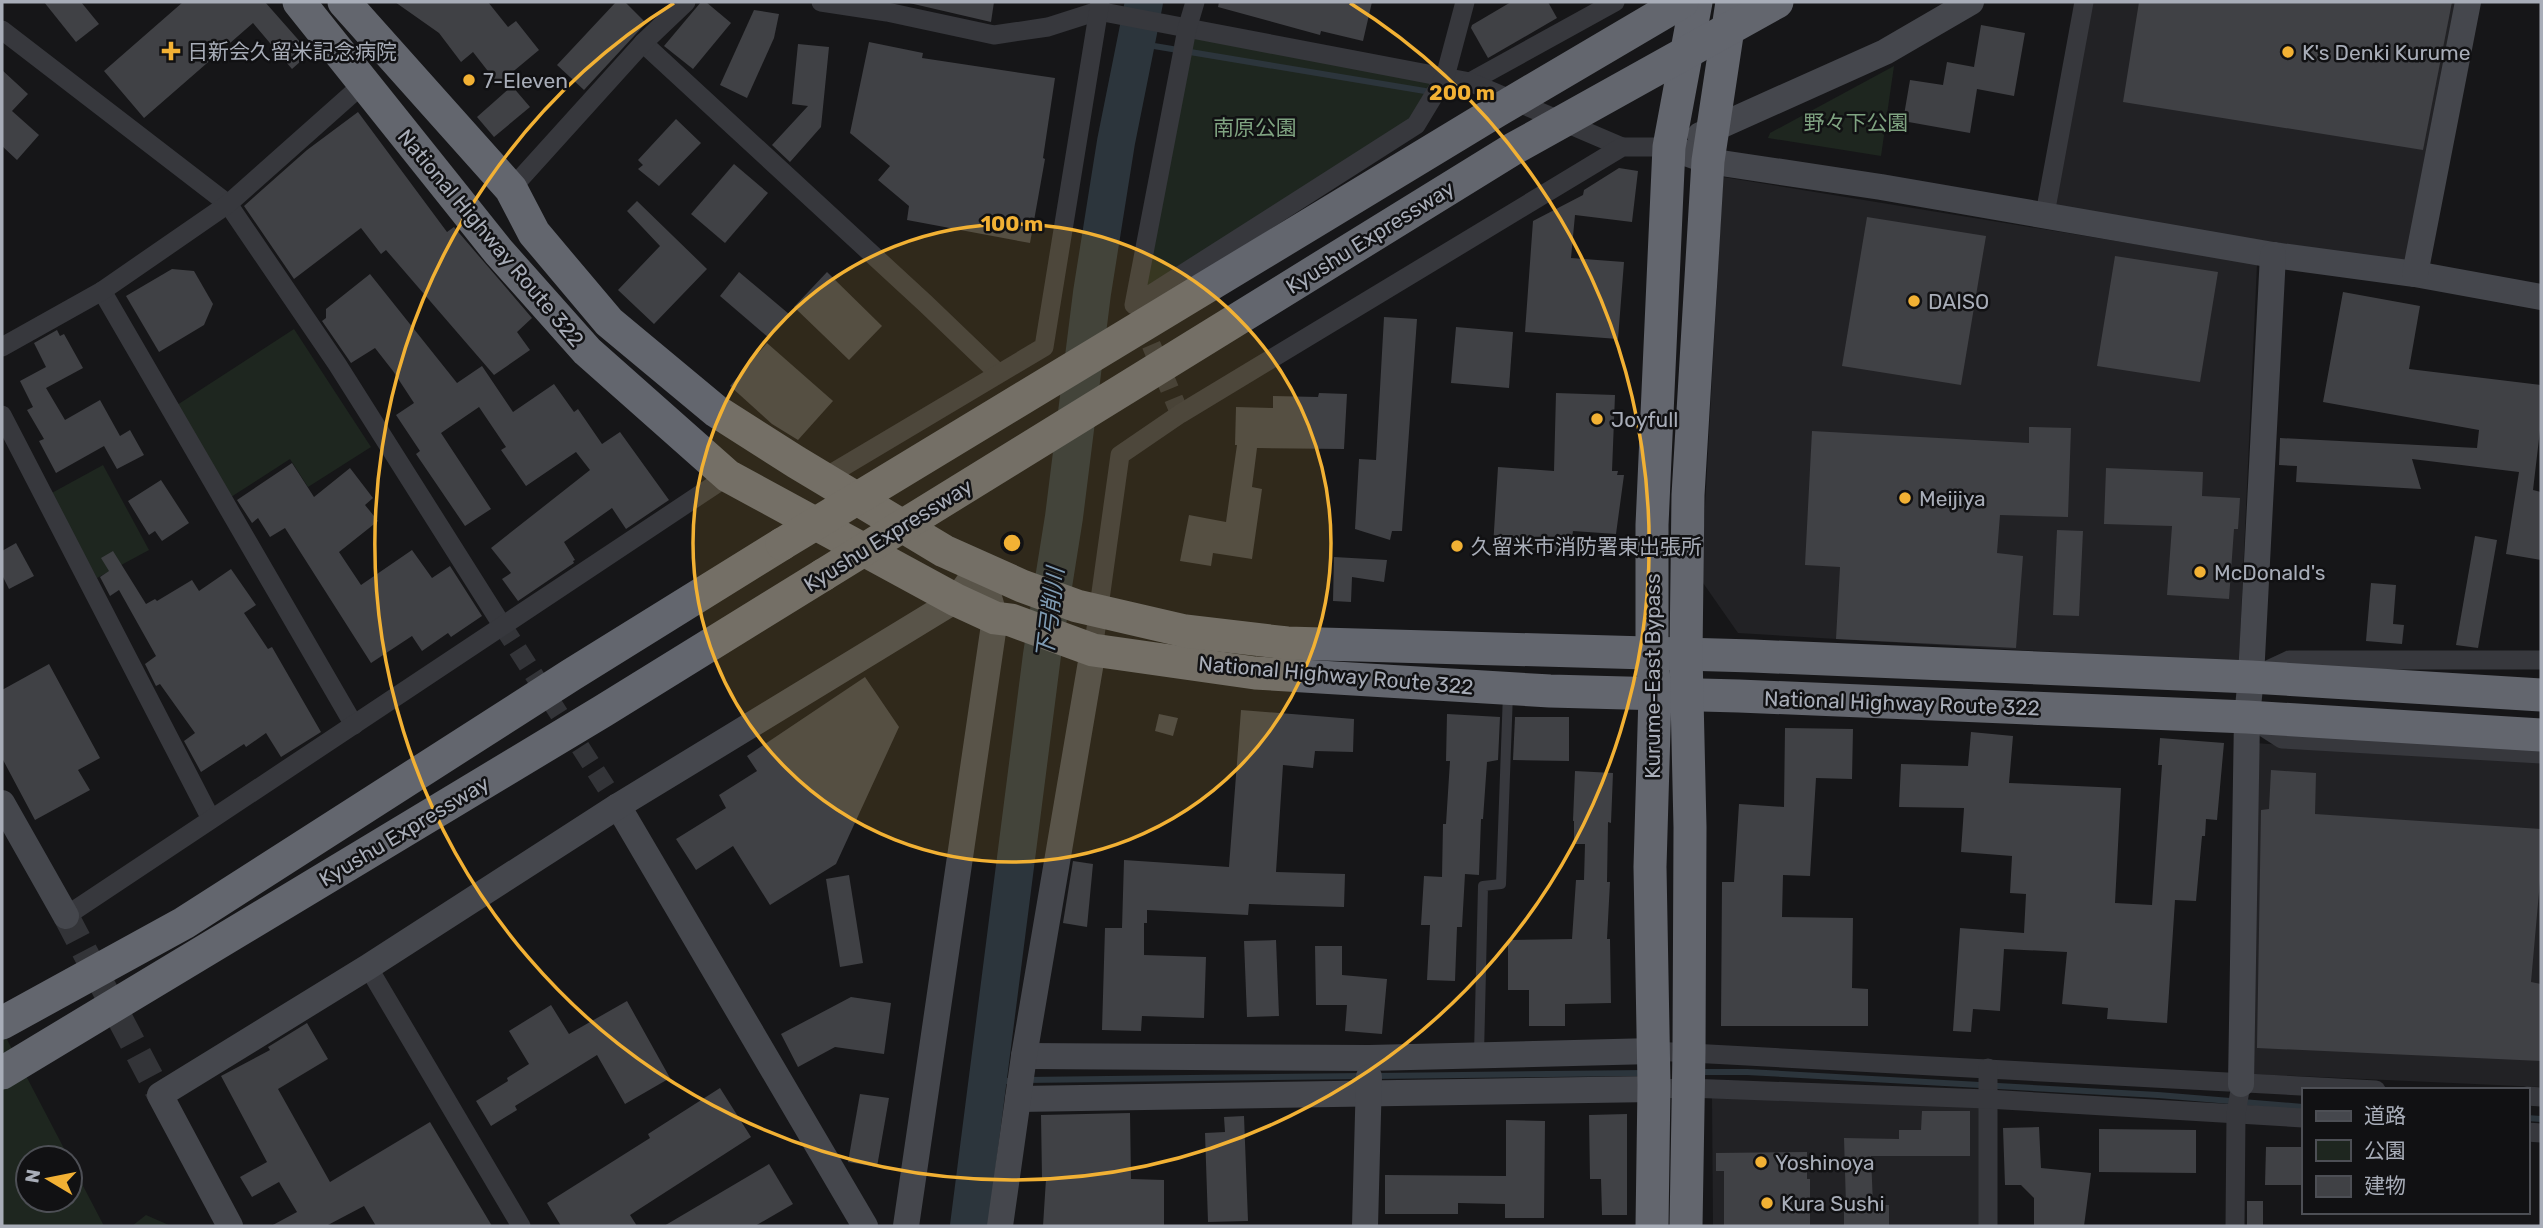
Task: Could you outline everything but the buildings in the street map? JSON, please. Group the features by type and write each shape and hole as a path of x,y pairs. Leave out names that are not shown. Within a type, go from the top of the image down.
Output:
{"highway":[{"name":"National Highway Route 322","path":"299,2 498,251 587,351 729,476 956,600 1082,647 1255,673 1509,689 2246,717 2541,735"},
{"name":"National Highway Route 322","path":"344,2 511,190 534,233 609,322 716,411 944,551 1022,586 1087,610 1185,631 1287,643 1686,654 2251,677 2541,695"},
{"name":"Kyushu Expressway","path":"2,1023 184,923 571,675 782,544 1682,2"},
{"name":"Kurume-East Bypass","path":"1686,1226 1690,828 1671,695 1652,654 1652,525 1669,147 1696,2"},
{"name":"Kurume-East Bypass","path":"1652,1226 1654,1071 1650,867 1671,695 1686,654 1688,495 1711,146 1732,2"},
{"name":"Kyushu Expressway","path":"2,1073 591,719 1513,149 1777,2"}],"street":[{"path":"511,190 643,43 686,2"},
{"path":"821,2 888,7 994,35 1048,27 1099,6 1187,29 1470,82 1622,147 1711,146 1881,187 2273,255 2415,274 2541,297"},
{"path":"1195,2 1187,29 1134,305 1416,125 1445,77 1465,2"},
{"path":"1470,82 1615,2"},
{"path":"1711,146 1971,2"},
{"path":"2045,214 2084,2"},
{"path":"2415,274 2468,2"},
{"path":"824,478 1044,347 1099,6"},
{"path":"2,30 228,204 337,364 502,625"},
{"path":"643,43 998,373"},
{"path":"2,347 102,290 228,204 363,84"},
{"path":"1000,1226 1087,610 1120,455 1192,407 1622,147"},
{"path":"2235,1226 2236,1114 2241,1084 2246,717 2251,677 2273,255"},
{"path":"102,290 354,725"},
{"path":"2,415 211,819"},
{"path":"2,803 66,916 729,476"},
{"path":"230,1226 160,1095 368,967 618,806 956,600 980,566"},
{"path":"906,1226 1003,619 980,566"},
{"path":"2251,677 2289,660 2541,660"},
{"path":"2246,717 2282,739 2541,754"},
{"path":"618,806 865,1226"},
{"path":"368,967 521,1226"},
{"path":"1024,1056 1369,1058 1479,1055 1987,1099 2302,1118"},
{"path":"1364,1226 1369,1058"},
{"path":"1018,1099 1368,1094 1654,1071 1987,1068 2331,1088"},
{"path":"1987,1068 1988,1226"}],"lane":[{"path":"1479,1055 1483,886 1501,884 1509,689"}],"shaded area":[{"path":"2088,2 2461,2 2410,262 2052,210"},
{"path":"1723,177 2257,264 2239,663 1738,633 1701,580"},
{"path":"2254,743 2541,761 2541,1087 2250,1074"},
{"path":"1712,1096 1982,1107 1983,1226 1713,1226"}],"green space":[{"name":"南原公園","path":"1187,29 1445,77 1416,125 1134,305"},
{"name":"野々下公園","path":"1894,66 1881,156 1768,138 1770,133"},
{"path":"294,329 371,447 308,487 290,459 231,497 174,407"},
{"path":"103,465 149,550 97,578 50,494"},
{"path":"2,1030 62,1144 14,1144 14,1214 84,1214 84,1188 104,1226 2,1226"},
{"path":"146,1215 171,1226 132,1226"}],"waterway":[{"name":"下弓削川","path":"969,1226 1042,655 1064,517 1092,293 1116,142 1144,2"},
{"path":"1136,43 1431,92"},
{"path":"1697,1072 1747,1072 2158,1095 2302,1107"},
{"path":"1375,1076 1645,1073"},
{"path":"1025,1080 1365,1076"},
{"path":"989,1081 1015,1081"},
{"path":"2529,1118 2541,1119"}],"tunnel":[{"path":"1140,318 1180,414"},
{"path":"502,625 618,806"},
{"path":"66,916 160,1095"}],"place":[{"name":"日新会久留米記念病院","path":"171,51"},
{"name":"K's Denki Kurume","path":"2288,52"},
{"name":"7-Eleven","path":"469,80"},
{"name":"DAISO","path":"1914,301"},
{"name":"Joyfull","path":"1597,419"},
{"name":"Meijiya","path":"1905,498"},
{"name":"久留米市消防署東出張所","path":"1457,546"},
{"name":"McDonald's","path":"2200,572"},
{"name":"Yoshinoya","path":"1761,1162"},
{"name":"Kura Sushi","path":"1767,1203"}]}
